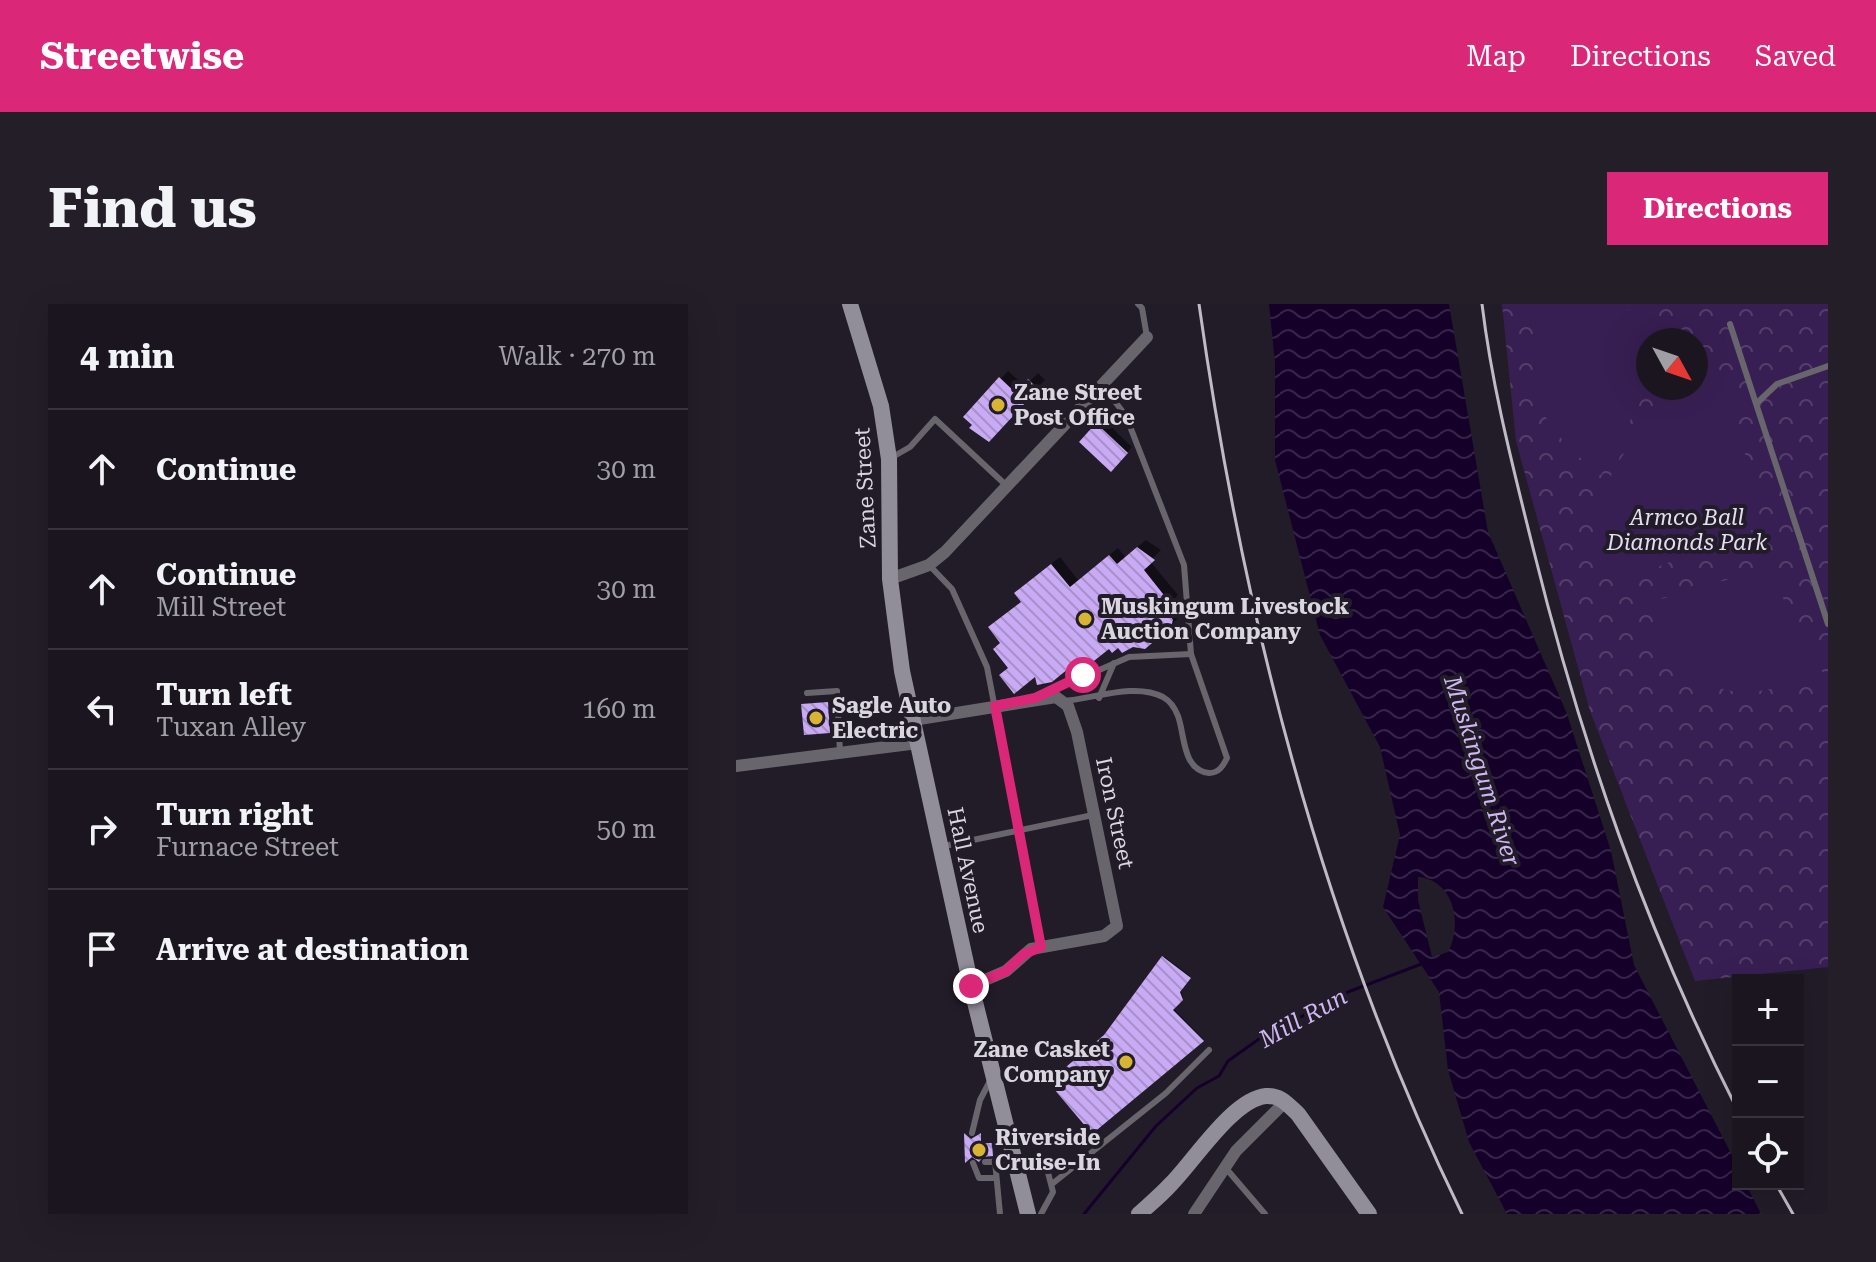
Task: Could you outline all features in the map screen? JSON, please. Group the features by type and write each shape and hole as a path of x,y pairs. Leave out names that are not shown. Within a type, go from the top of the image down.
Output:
{"main road":[{"name":"Zane Street","path":"850,304 881,406 889,459 890,579"},
{"name":"Hall Avenue","path":"890,579 893,624 940,847 1028,1214"},
{"path":"1139,1214 1248,1102 1270,1096 1285,1102 1309,1128 1369,1214"}],"street":[{"path":"890,579 929,565 1008,487 1147,337"},
{"path":"913,720 1035,698 1056,697 1066,703"},
{"name":"Iron Street","path":"1041,947 1104,936 1115,930 1117,921 1066,703"},
{"path":"736,766 918,743"},
{"path":"971,986 1006,971 1024,954 1041,947"},
{"path":"1194,1214 1224,1166 1252,1133 1285,1102"}],"lane":[{"path":"1138,304 1142,308 1147,337"},
{"path":"1730,324 1828,624"},
{"path":"1757,403 1777,384 1828,366"},
{"path":"1066,703 1137,691 1165,698 1179,718 1186,754 1192,762 1206,772 1219,771 1227,758 1227,750 1191,654 1184,565 1145,457 1126,416 1103,386"},
{"path":"889,459 910,447 935,419 1008,487"},
{"path":"929,565 952,589 975,635 995,706 1041,947"},
{"path":"1035,698 1114,663 1142,655 1191,654"},
{"path":"1099,698 1114,663"},
{"path":"807,693 837,691 840,753"},
{"path":"940,847 1094,815"},
{"path":"1052,1184 1166,1093 1209,1050"},
{"path":"972,1133 980,1100 993,1076"},
{"path":"985,1162 1014,1159 1045,1161 1052,1184 1050,1202 1041,1214"},
{"path":"995,1161 1000,1214"},
{"path":"973,1163 979,1178 995,1178"},
{"path":"1224,1166 1265,1214"}],"green space":[{"name":"Armco Ball Diamonds Park","path":"1502,304 1828,304 1828,967 1732,974 1732,977 1695,981 1590,711 1516,441"},
{"path":"1539,304 1616,304 1668,328 1636,328 1636,400 1641,400 1601,475 1578,456 1547,420 1538,401 1534,381 1534,334"},
{"path":"1728,370 1760,527 1621,581 1602,556 1593,534 1602,494 1635,437 1649,421 1670,400 1708,400 1708,380"},
{"path":"1767,568 1824,675 1766,690 1732,691 1703,681 1659,655 1658,600"}],"water":[{"name":"Muskingum River","path":"1269,304 1449,304 1488,532 1567,714 1611,851 1634,965 1732,1155 1732,1190 1749,1190 1761,1214 1507,1214 1469,1142 1448,1070 1439,992 1383,907 1400,835 1380,747 1320,635 1275,460 1275,363","holes":["1418,877 1440,886 1452,905 1455,929 1448,952 1432,957 1418,900"]}],"building":[{"name":"Zane Street Post Office","path":"999,377 1016,393 1028,379 1038,389 989,442 969,428 972,425 963,417"},
{"path":"1096,423 1128,453 1111,472 1079,442"},
{"name":"Muskingum Livestock Auction Company","path":"1137,547 1155,560 1144,570 1171,604 1166,609 1173,620 1171,627 1145,649 1133,647 1122,653 1118,648 1112,653 1109,649 1080,672 1074,664 1052,682 1037,685 1035,677 1014,694 999,675 1008,668 993,649 1000,643 988,627 1021,602 1014,593 1051,564 1070,587 1109,555 1117,564"},
{"name":"Sagle Auto Electric","path":"828,702 830,733 804,735 801,704"},
{"name":"Zane Casket Company","path":"1162,956 1191,978 1180,992 1183,1000 1173,1010 1204,1041 1092,1134 1048,1082 1104,1035"},
{"name":"Riverside Cruise-In","path":"964,1133 971,1139 981,1133 981,1143 992,1143 993,1156 983,1157 979,1162 972,1157 965,1163"}],"waterway":[{"name":"Mill Run","path":"1084,1214 1156,1126 1197,1088 1219,1076 1228,1061 1259,1039 1348,992 1424,963"}],"railway":[{"path":"1199,304 1239,538 1295,770 1368,996 1462,1214"},
{"path":"1482,304 1497,396 1518,487 1552,622 1595,765 1645,905 1732,1099"},
{"path":"1779,1190 1793,1214"}],"place":[{"name":"Zane Street Post Office","path":"998,405"},
{"name":"Muskingum Livestock Auction Company","path":"1085,619"},
{"name":"Sagle Auto Electric","path":"816,718"},
{"name":"Zane Casket Company","path":"1126,1062"},
{"name":"Riverside Cruise-In","path":"979,1150"}],"route":[{"path":"971,986 1006,971 1031,949 1041,947 995,706 1035,698 1083,675"}]}
